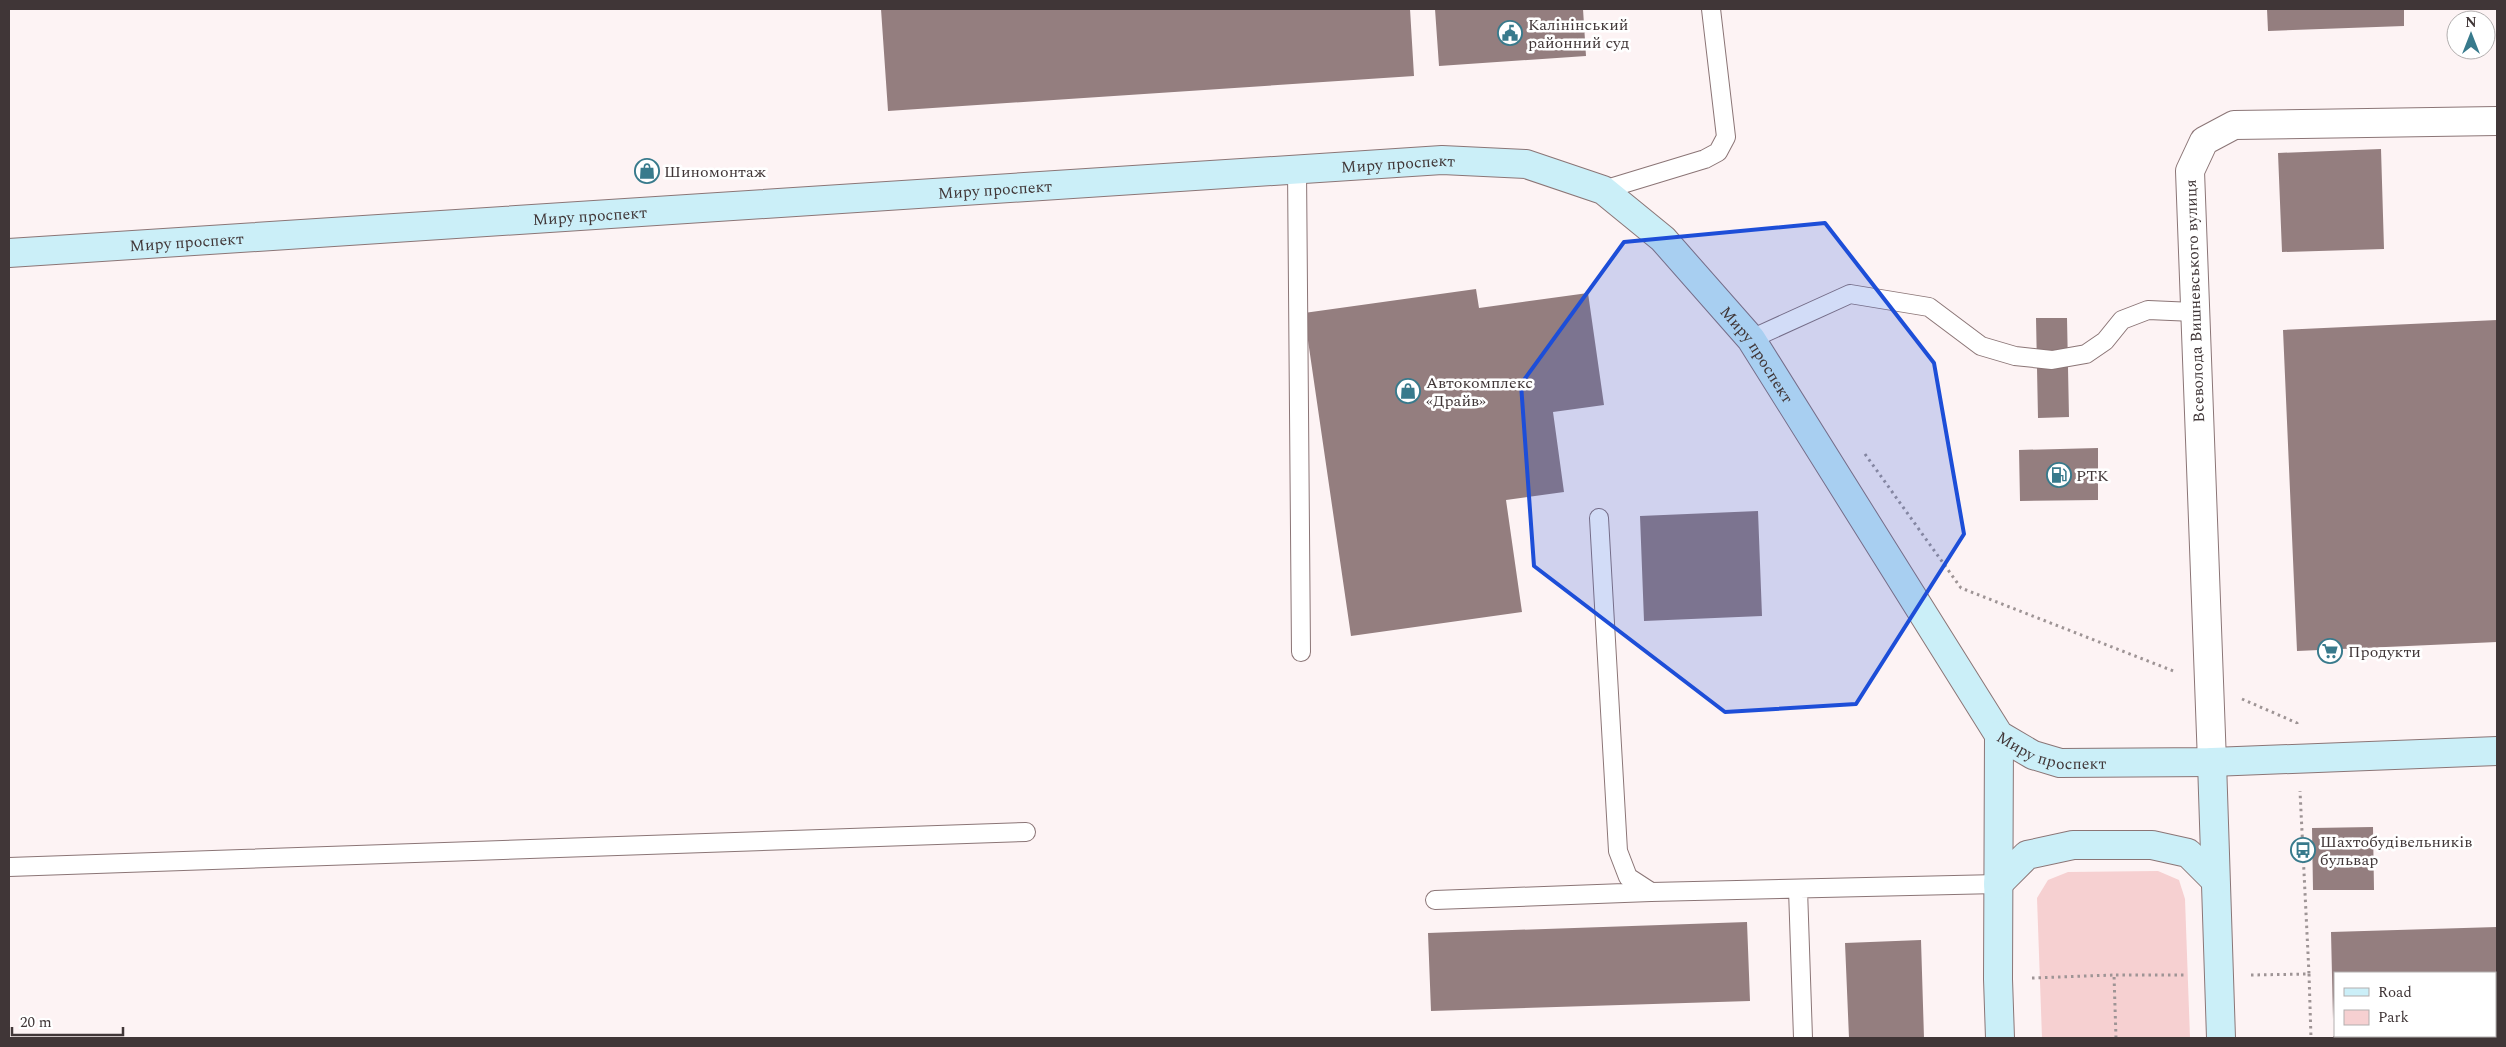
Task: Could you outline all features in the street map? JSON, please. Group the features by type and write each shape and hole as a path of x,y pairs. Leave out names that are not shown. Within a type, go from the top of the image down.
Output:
{"main road":[{"name":"Миру проспект","path":"9,253 1442,160 1526,164 1603,190 1663,239 1751,339 1999,735 2033,755 2060,763 2212,762 2497,751"},
{"path":"1999,735 1998,979 2000,1038"},
{"path":"2212,762 2221,1038"},
{"path":"1998,884 2027,854 2073,845 2152,845 2188,853 2215,880"}],"street":[{"name":"Всеволода Вишневського вулиця","path":"2212,762 2190,171 2204,141 2234,125 2497,121"}],"lane":[{"path":"1603,190 1705,159 1718,152 1726,136 1711,9"},
{"path":"1298,169 1301,652"},
{"path":"1751,339 1850,294 1929,307 1981,346 2015,356 2052,360 2086,354 2105,340 2122,320 2148,310 2194,312"},
{"path":"1599,518 1618,851 1628,877 1651,892"},
{"path":"9,867 1026,832"},
{"path":"1435,900 1651,892 1998,884"},
{"path":"1798,889 1803,1038"}],"path":[{"path":"1863,451 1961,588 2209,685 2297,723"},
{"path":"2309,974 2310,1038"},
{"path":"1998,979 2114,975"}],"highlighted area":[{"path":"1825,223 1934,363 1964,534 1856,704 1725,712 1534,566 1521,384 1624,242"}],"green space":[{"path":"2158,871 2179,880 2185,899 2190,1038 2042,1038 2037,898 2048,880 2068,872"}],"building":[{"path":"881,9 1410,9 1414,76 888,111"},
{"name":"Калінінський районний суд","path":"1435,9 1583,9 1586,56 1439,66"},
{"path":"2267,9 2404,9 2404,26 2268,31"},
{"path":"2381,149 2384,249 2282,252 2278,153"},
{"path":"1476,289 1479,308 1588,293 1604,405 1553,412 1564,492 1506,500 1522,612 1351,636 1304,313"},
{"path":"2036,318 2067,318 2069,417 2038,418"},
{"path":"2497,320 2497,642 2297,651 2283,330"},
{"name":"РТК","path":"2098,448 2098,500 2020,501 2019,450"},
{"path":"1758,511 1762,616 1644,621 1640,516"},
{"path":"2373,827 2374,890 2313,890 2312,828"},
{"path":"1747,922 1750,1001 1431,1011 1428,933"},
{"path":"2497,927 2497,1011 2496,972 2334,972 2333,1019 2331,932"},
{"path":"1921,940 1924,1038 1849,1038 1845,943"},
{"path":"2333,1036 2412,1037 2412,1038 2334,1038"}],"place":[{"name":"Калінінський районний суд","path":"1510,33"},
{"name":"Шиномонтаж","path":"647,171"},
{"name":"Автокомплекс «Драйв»","path":"1408,391"},
{"name":"РТК","path":"2059,475"},
{"name":"Продукти","path":"2330,651"},
{"name":"Шахтобудівельників бульвар","path":"2303,850"}]}
